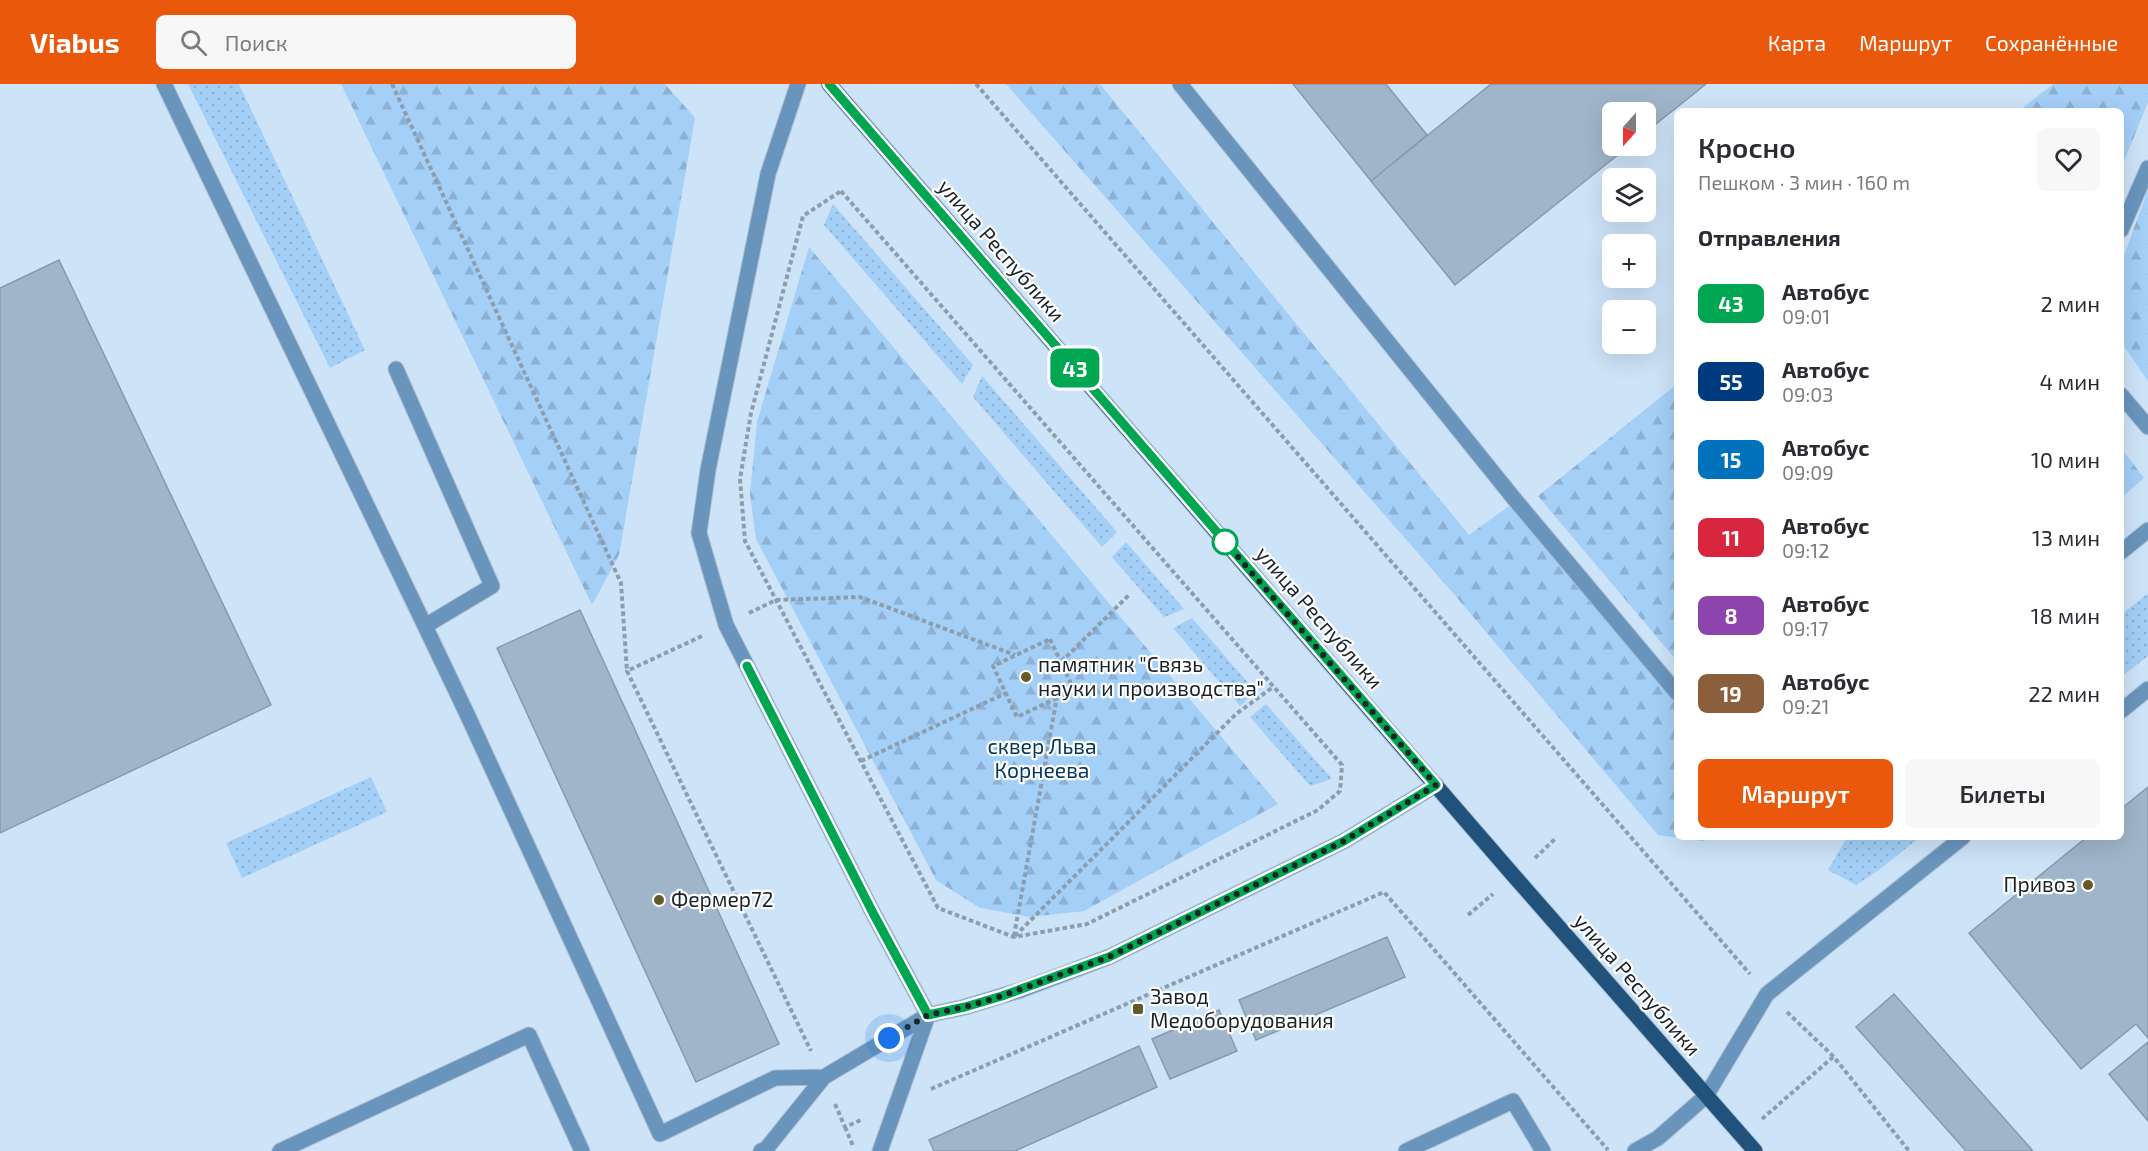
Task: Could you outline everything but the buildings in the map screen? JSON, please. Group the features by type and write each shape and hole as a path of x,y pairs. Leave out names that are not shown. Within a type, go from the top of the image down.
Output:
{"main road":[{"name":"улица Республики","path":"829,84 1755,1151"}],"lane":[{"path":"164,84 467,714 660,1134 775,1078 824,1077"},
{"path":"798,84 768,174 708,470 699,533 726,625 928,1015 880,1151"},
{"path":"1180,84 1516,501 1674,689"},
{"path":"2124,223 2148,168"},
{"path":"396,369 492,586 424,626"},
{"path":"2124,399 2148,427"},
{"path":"2124,550 2148,530"},
{"path":"2124,709 2148,689"},
{"path":"765,1150 824,1077 928,1015 965,1007 1010,993 1109,957 1344,841 1436,785"},
{"path":"1635,1151 1658,1138 1706,1096 1767,994 1960,840"},
{"path":"280,1151 530,1035 582,1151"},
{"path":"1406,1151 1512,1101 1544,1151"}],"path":[{"path":"392,84 621,583 627,671 824,1077 855,1151"},
{"path":"976,84 1767,994 1834,1057 1909,1151"},
{"path":"841,191 1342,765 1340,790 1318,810 1087,924 1014,937 938,908 776,600 745,541 740,479 751,413 803,216 841,191"},
{"path":"1061,662 1130,594"},
{"path":"627,671 776,600 860,597 1015,655"},
{"path":"1050,639 1061,662 1074,690 1017,717 993,666 1050,639"},
{"path":"1014,937 1236,714 1273,687"},
{"path":"861,762 1006,693"},
{"path":"1014,937 1057,698"},
{"path":"845,1127 1384,892 1608,1151"},
{"path":"1742,1137 1834,1057"}],"green space":[{"path":"188,84 239,84 365,350 330,368"},
{"path":"341,84 665,84 695,118 619,555 592,605"},
{"path":"1006,84 1100,84 1469,535 1512,504 1674,699 1674,837 1658,835 1453,593"},
{"path":"2053,84 2148,84 2148,102 2124,162 2124,108 2023,108"},
{"path":"2148,190 2148,381 2124,346 2124,256"},
{"path":"833,204 973,365 962,384 824,225"},
{"name":"сквер Льва Корнеева","path":"809,247 1278,804 1084,911 1030,917 980,908 936,880 756,539 750,494 757,422"},
{"path":"982,376 1117,532 1102,547 973,397"},
{"path":"1674,386 1674,657 1538,496"},
{"path":"2124,452 2144,478 2124,495"},
{"path":"1126,542 1184,609 1164,617 1112,557"},
{"path":"2148,593 2148,656 2124,675 2124,613"},
{"path":"1192,618 1256,692 1240,706 1173,628"},
{"path":"1266,704 1332,779 1310,786 1250,717"},
{"path":"371,777 387,812 242,878 226,843"},
{"path":"1916,840 1856,885 1828,870 1845,841"}],"bus line":[{"name":"43","path":"747,666 873,913 928,1015 965,1007 1021,990 1109,957 1344,841 1436,785 829,84"}],"place":[{"name":"памятник \"Связь науки и производства\"","path":"1026,677"},
{"name":"Привоз","path":"2088,885"},
{"name":"Фермер72","path":"659,900"},
{"name":"Завод Медоборудования","path":"1138,1009"}],"route":[{"path":"889,1038 928,1015 965,1007 1021,990 1109,957 1344,841 1436,785 1225,542"}]}
